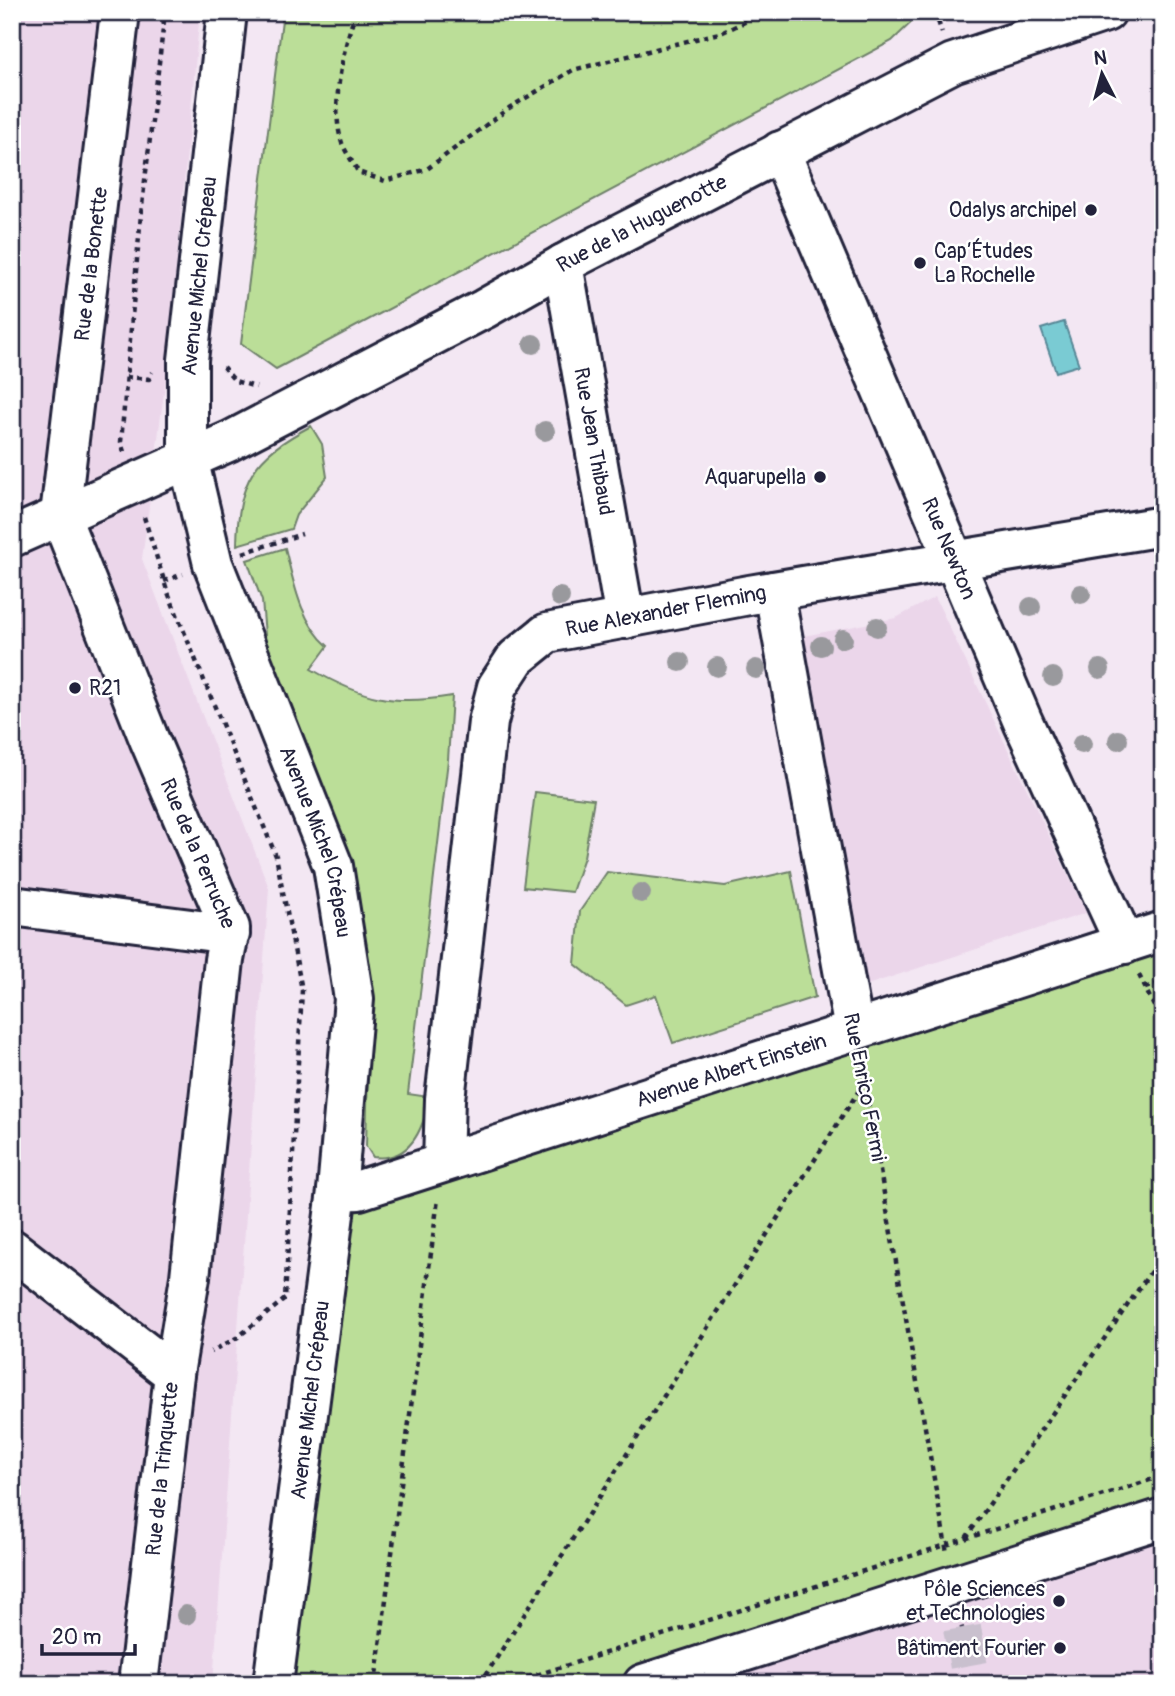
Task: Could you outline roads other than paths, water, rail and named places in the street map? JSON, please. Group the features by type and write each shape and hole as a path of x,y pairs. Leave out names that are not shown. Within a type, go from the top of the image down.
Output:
{"street":[{"name":"Rue de la Bonette","path":"60,515 120,12"},
{"name":"Avenue Michel Crépeau","path":"227,12 188,360 188,458 213,564 333,866 354,999 337,1192 273,1684"},
{"name":"Rue de la Huguenotte","path":"188,458 229,440 484,309 563,264 953,63 1106,12"},
{"name":"Rue Newton","path":"780,151 1023,722 1125,944"},
{"name":"Rue Jean Thibaud","path":"563,264 625,619"},
{"path":"12,537 188,458"},
{"name":"Rue de la Perruche","path":"60,515 149,740 230,928 224,960 190,1277 174,1374"},
{"name":"Rue Alexander Fleming","path":"443,1162 445,1099 488,722 497,687 516,659 547,634 774,591 1163,526"},
{"name":"Rue Enrico Fermi","path":"774,591 854,1030"},
{"path":"12,906 230,934"},
{"name":"Avenue Albert Einstein","path":"337,1192 359,1190 1163,931"},
{"name":"Rue de la Trinquette","path":"12,1249 174,1374 138,1684"},
{"path":"643,1684 1163,1518"}],"water":[{"path":"1064,322 1079,365 1056,372 1041,329"}],"tunnel":[{"path":"962,1628 972,1684"}],"place":[{"name":"Odalys archipel","path":"1091,210"},
{"name":"Cap’Études La Rochelle","path":"920,263"},
{"name":"Aquarupella","path":"820,477"},
{"name":"R21","path":"75,688"},
{"name":"Pôle Sciences et Technologies","path":"1059,1601"},
{"name":"Bâtiment Fourier","path":"1060,1648"}]}
